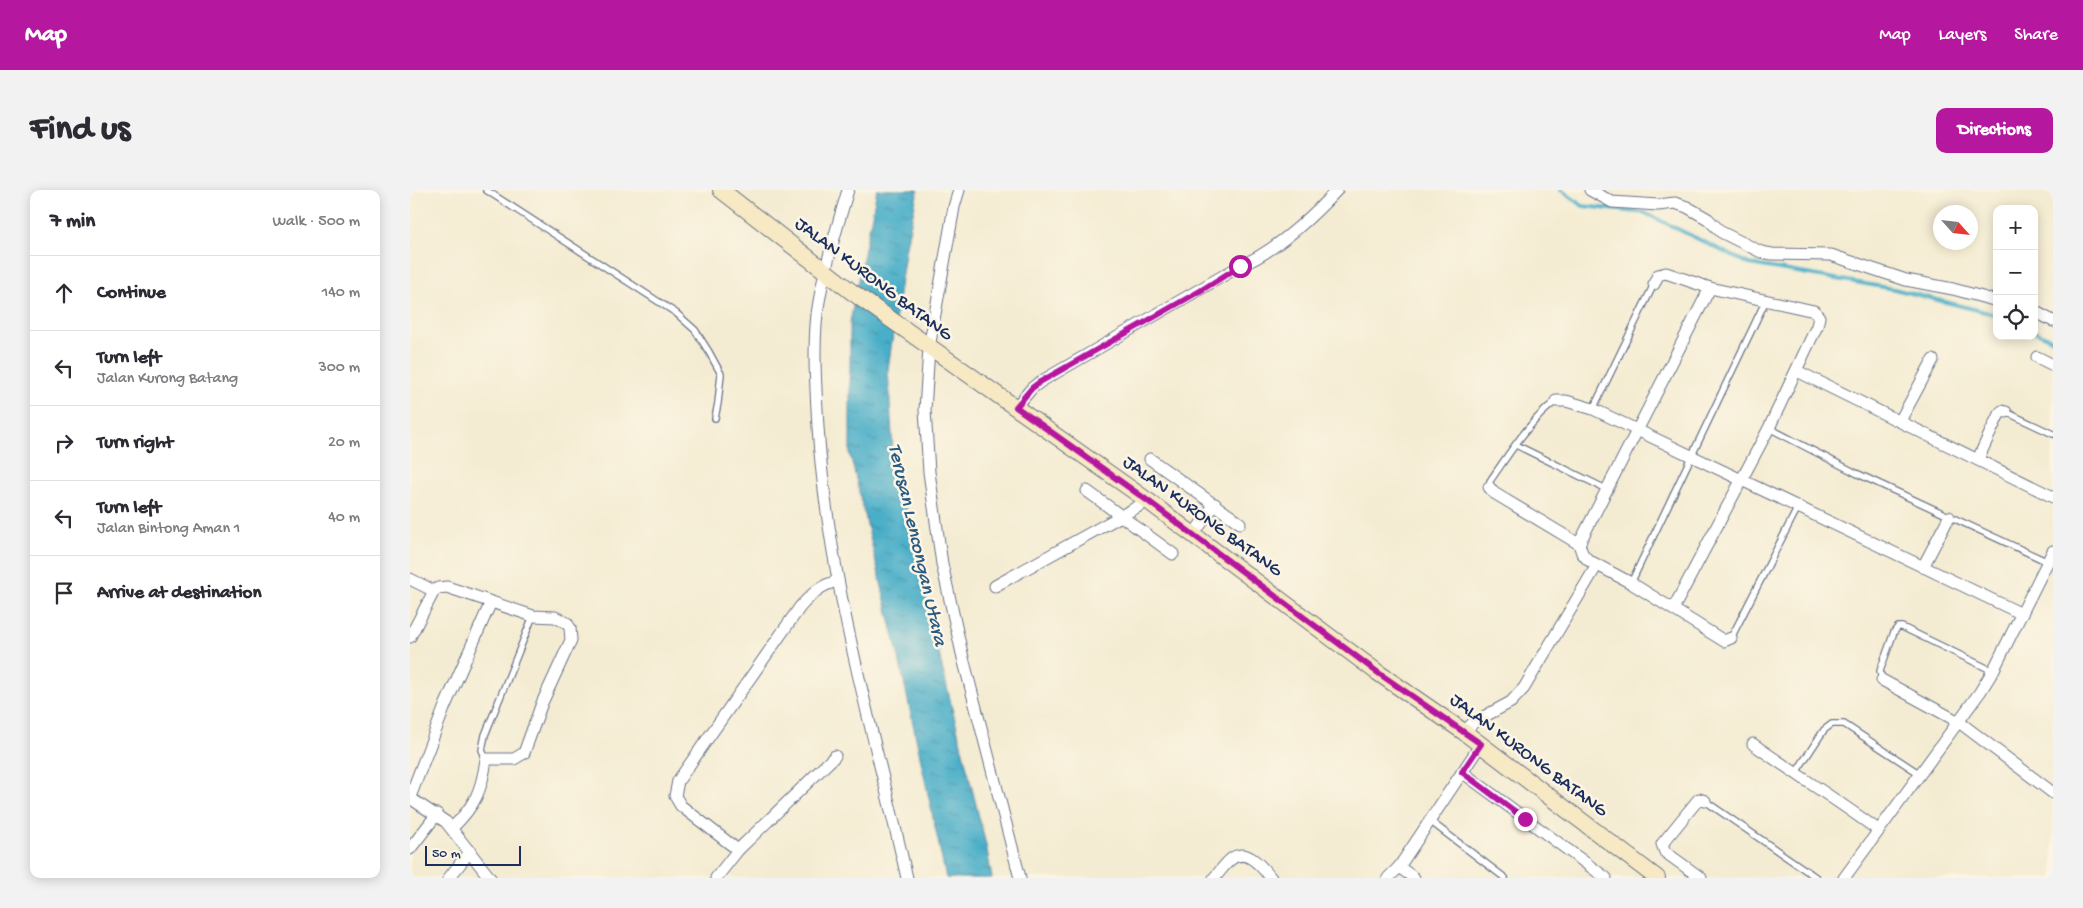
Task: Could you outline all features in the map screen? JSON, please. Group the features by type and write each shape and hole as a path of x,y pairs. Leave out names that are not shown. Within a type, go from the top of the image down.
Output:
{"street":[{"name":"JALAN KURONG BATANG","path":"721,190 852,292 1148,501 1377,672 1481,744 1657,878"},
{"path":"848,190 825,271 817,316 815,383 821,473 838,581 857,670 907,878"},
{"path":"959,190 925,345 925,410 929,472 942,564 963,658 1020,878"},
{"path":"1016,407 1032,388 1040,382 1253,260 1291,234 1337,190"},
{"path":"1590,190 1612,202 1658,205 1676,203 1708,219 1721,232 1761,252 1772,254 1831,255 1906,280 1953,289 1993,300"},
{"path":"1654,284 1658,275 1666,273 1710,288 1814,310 1819,317 1818,326 1769,428 1673,609"},
{"path":"1579,544 1710,288"},
{"path":"2038,313 2053,321"},
{"path":"2037,357 2053,365"},
{"path":"1900,421 1933,360"},
{"path":"1796,371 2053,497"},
{"path":"1556,401 1566,401 1593,409 2022,614"},
{"path":"1978,459 1999,414 2002,411 2006,412"},
{"path":"1150,459 1240,523"},
{"path":"1489,487 1494,492 1579,544 1582,553 1588,560 1724,640 1731,638"},
{"path":"1087,490 1173,554"},
{"path":"995,586 1148,501"},
{"path":"1193,535 1214,504"},
{"path":"1923,567 1949,517"},
{"path":"1844,878 1959,722 1993,671 2053,551"},
{"path":"1464,732 1482,718 1511,702 1524,688 1597,565"},
{"path":"410,579 434,591"},
{"path":"738,850 681,806 675,796 678,782 800,607 814,591 838,581"},
{"path":"410,637 413,624 434,591 438,588 447,587 533,616 555,617 567,623 570,628 571,640 549,687 524,753 514,759 486,759 479,794 470,808 452,828"},
{"path":"490,878 452,828 437,814 410,797 444,706 491,602"},
{"path":"1882,680 1959,722 2053,793"},
{"path":"1388,878 1399,867 1481,744"},
{"path":"1753,744 1878,830"},
{"path":"716,878 738,850 835,756"},
{"path":"1462,772 1606,878"},
{"path":"1701,878 1664,852 1662,844 1696,801 1699,799 1705,801"},
{"path":"410,849 437,814"},
{"path":"449,878 470,851"},
{"path":"1214,878 1231,858 1246,855 1254,859 1271,878"},
{"path":"1399,867 1414,878"}],"lane":[{"path":"486,190 676,313 695,330 721,374 715,418"},
{"path":"1593,409 1654,284"},
{"path":"1630,583 1766,300"},
{"path":"1489,487 1490,481 1516,445 1544,411 1556,401"},
{"path":"2006,412 2053,434"},
{"path":"1769,428 1949,517 2048,562"},
{"path":"1516,445 1606,489"},
{"path":"1731,638 1798,506"},
{"path":"486,759 482,750 485,735 533,616"},
{"path":"1882,680 1880,671 1898,627 1902,627 1993,671"},
{"path":"1796,774 1824,730 1832,724 1844,724 1920,774"},
{"path":"1705,801 1817,878"},
{"path":"1430,821 1505,878"}],"water":[{"path":"877,190 918,190 906,246 888,369 893,451 943,671 986,845 992,878 946,878 898,654 850,454 850,322"}],"waterway":[{"path":"1561,190 1583,206 1645,213 1749,264 1894,289 1993,314"},
{"path":"2038,333 2053,340"}],"route":[{"path":"1240,266 1200,291 1040,382 1032,388 1016,407 1148,501 1377,672 1481,744 1462,772 1525,819"}],"water label":[{"name":"Terusan Lencongan Utara","path":"916,545"}]}
